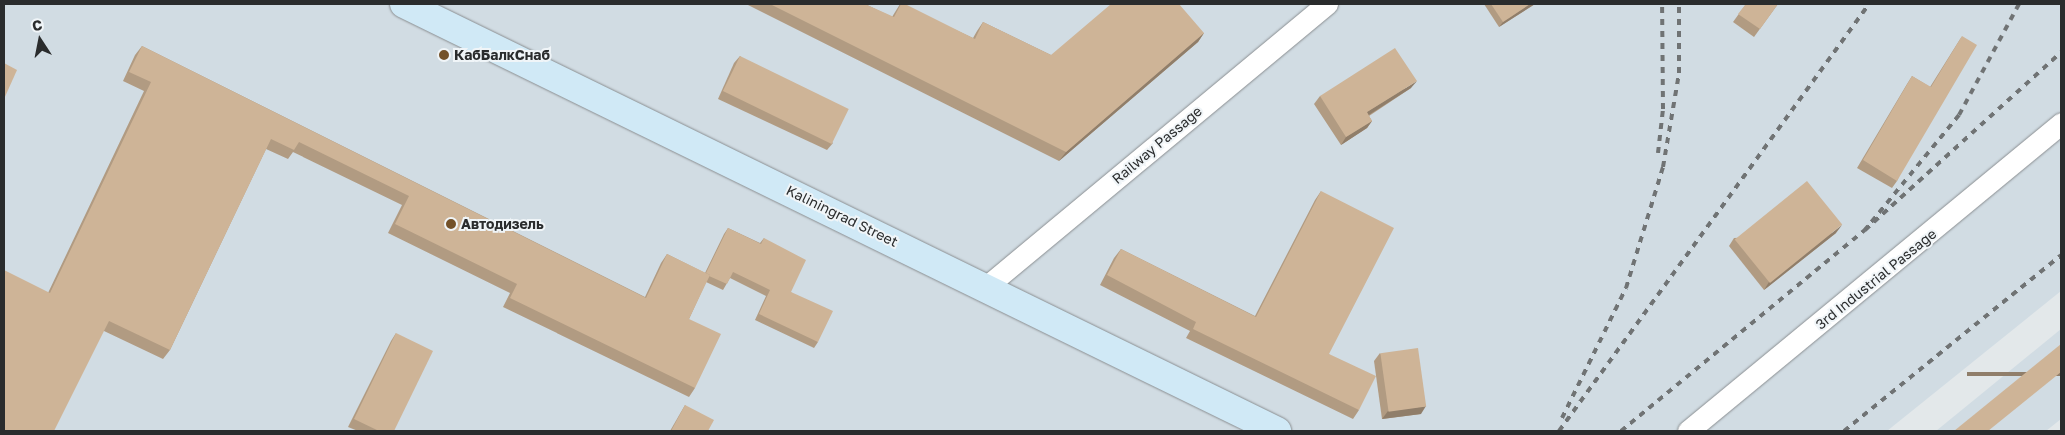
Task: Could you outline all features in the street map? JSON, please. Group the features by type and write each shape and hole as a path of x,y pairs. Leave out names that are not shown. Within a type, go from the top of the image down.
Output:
{"street":[{"name":"Kaliningrad Street","path":"404,4 987,286 1277,431"},
{"name":"Railway Passage","path":"987,286 1327,4"},
{"name":"3rd Industrial Passage","path":"1688,431 2061,123"}],"shaded area":[{"path":"4,4 2061,4 2061,291 1887,431 4,431"},
{"path":"2061,329 2061,419 2046,431 1936,431"}],"building":[{"path":"770,4 865,4 894,17 901,4 905,4 975,39 983,22 1051,55 1111,4 1179,4 1204,33 1066,152"},
{"path":"1491,4 1530,4 1503,22"},
{"path":"1746,4 1778,4 1760,29 1738,14"},
{"path":"1962,36 1977,45 1897,181 1863,160 1912,76 1931,87"},
{"path":"142,46 646,298 667,254 710,275 689,319 721,334 695,388 510,298 517,284 395,224 409,196 299,142 294,150 271,139 170,350 109,321 54,431 4,431 4,270 50,293 151,82 129,72"},
{"path":"1395,48 1417,81 1367,112 1372,121 1346,137 1320,96"},
{"path":"740,56 849,109 832,144 723,91"},
{"path":"4,63 17,70 4,99"},
{"path":"1807,181 1842,225 1770,283 1735,240"},
{"path":"1321,191 1394,228 1329,354 1376,376 1359,410 1193,329 1196,322 1107,275 1121,249 1256,317"},
{"path":"728,228 761,244 764,238 806,260 791,292 833,311 818,342 759,314 770,290 733,272 727,284 706,273"},
{"path":"396,333 433,351 394,431 379,431 354,419"},
{"path":"2061,344 2061,372 1988,431 1954,431"},
{"path":"1418,348 1426,406 1389,412 1380,353"},
{"path":"685,405 714,420 708,431 671,431"}],"railway":[{"path":"1658,153 1663,109 1662,4"},
{"path":"1562,418 1626,288 1663,167 1679,73 1679,4"},
{"path":"1559,431 1869,4"},
{"path":"2019,4 1959,115 1865,230 2061,52"},
{"path":"1621,431 1865,230"},
{"path":"1844,431 2061,255"}],"place":[{"name":"КабБалкСнаб","path":"444,55"},
{"name":"Автодизель","path":"451,224"}]}
